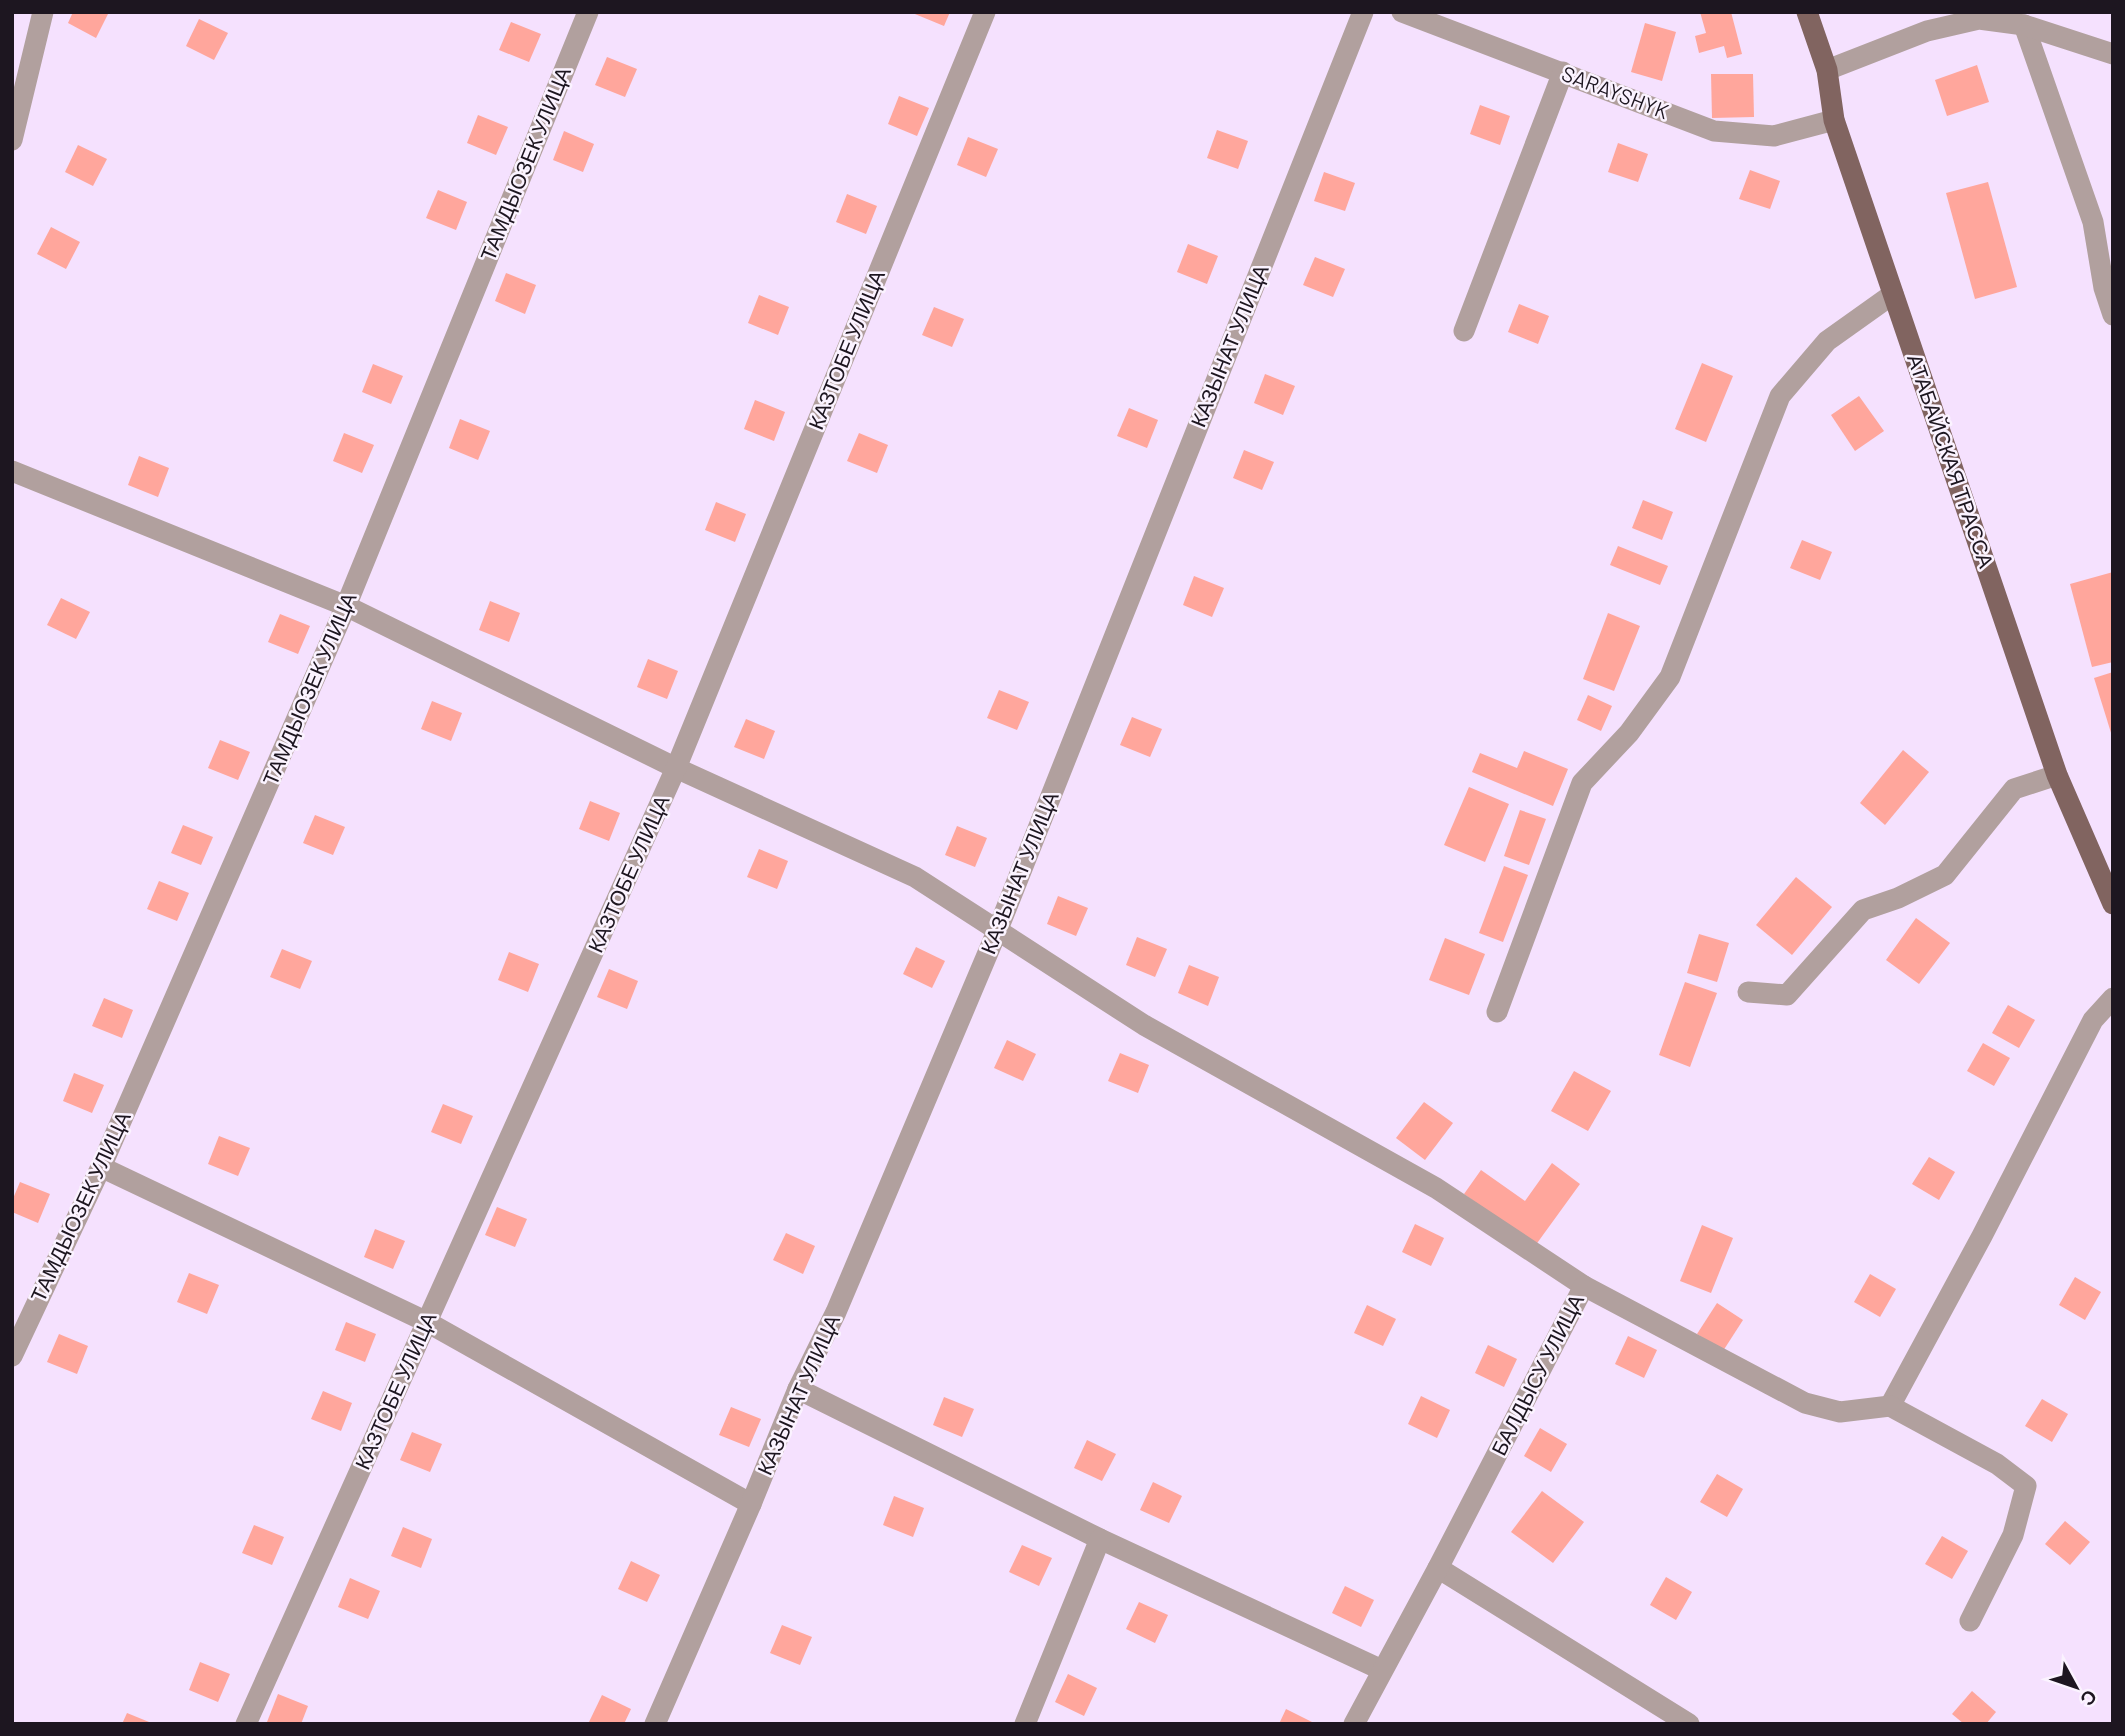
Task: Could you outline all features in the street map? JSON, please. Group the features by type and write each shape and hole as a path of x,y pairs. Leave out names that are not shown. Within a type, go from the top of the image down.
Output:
{"main road":[{"name":"АТАБАЙСКАЯ ТРАССА","path":"1807,12 1827,70 1834,120 2057,775 2113,904"}],"street":[{"path":"12,140 43,12"},
{"name":"ТАМДЫОЗЕК УЛИЦА","path":"12,1356 101,1167 346,606 588,12"},
{"name":"КАЗТОБЕ УЛИЦА","path":"246,1724 676,768 985,12"},
{"name":"КАЗЫНАТ УЛИЦА","path":"655,1724 798,1389 836,1312 998,929 1363,12"},
{"name":"SARAYSHYK","path":"1402,12 1714,131 1774,136 1834,120"},
{"path":"1827,70 1927,32 1979,19 2024,25 2113,54"},
{"path":"2024,25 2093,222 2104,288 2113,315"},
{"path":"1464,331 1563,72"},
{"path":"1497,1012 1583,783 1629,733 1670,677 1780,396 1827,341 1893,294"},
{"path":"12,471 346,606 676,768 915,877 1144,1024 1436,1188 1584,1286"},
{"path":"1748,992 1787,995 1863,910 1898,898 1945,874 2014,789 2057,775"},
{"path":"1970,1621 2013,1535 2026,1486 1997,1464 1890,1406 1982,1237 2093,1020 2113,998"},
{"path":"101,1167 428,1322 751,1504"},
{"name":"БАЛДЫСУ УЛИЦА","path":"1353,1724 1438,1568 1584,1286 1805,1403 1840,1412 1890,1406"},
{"path":"798,1389 1100,1539 1382,1670"},
{"path":"1025,1724 1100,1539"},
{"path":"1438,1568 1689,1724"}],"building":[{"path":"73,12 109,12 96,38 68,23"},
{"path":"910,12 950,12 944,26"},
{"path":"1700,12 1731,12 1742,54 1727,58 1724,46 1699,53 1695,36 1706,33"},
{"path":"199,19 228,33 214,60 186,46"},
{"path":"511,22 541,34 529,62 499,50"},
{"path":"1645,23 1676,32 1662,81 1631,72"},
{"path":"607,57 637,69 625,97 595,85"},
{"path":"1977,65 1989,102 1947,116 1935,80"},
{"path":"1711,74 1753,74 1754,117 1712,118"},
{"path":"899,96 929,108 917,136 888,124"},
{"path":"1480,105 1510,116 1500,145 1470,134"},
{"path":"478,115 508,127 496,155 467,143"},
{"path":"1217,130 1248,141 1238,169 1207,158"},
{"path":"564,131 594,144 583,172 553,160"},
{"path":"968,137 998,149 986,177 957,165"},
{"path":"1618,143 1648,154 1638,182 1608,172"},
{"path":"78,145 107,159 93,186 65,172"},
{"path":"1750,170 1780,181 1770,209 1739,199"},
{"path":"1324,172 1355,183 1345,211 1314,201"},
{"path":"1988,182 2017,287 1975,299 1946,193"},
{"path":"438,190 467,202 456,230 426,218"},
{"path":"847,194 877,206 866,234 836,222"},
{"path":"51,227 80,242 66,269 37,254"},
{"path":"1188,244 1218,256 1207,284 1177,272"},
{"path":"1315,257 1345,269 1333,297 1303,285"},
{"path":"506,273 536,285 525,314 495,301"},
{"path":"759,295 789,307 778,335 748,323"},
{"path":"1519,304 1549,316 1538,344 1508,332"},
{"path":"934,307 964,319 952,347 922,335"},
{"path":"1702,363 1733,376 1706,442 1675,429"},
{"path":"373,364 403,376 391,404 362,392"},
{"path":"1265,374 1295,386 1283,415 1254,403"},
{"path":"1859,396 1884,431 1855,451 1831,415"},
{"path":"755,400 785,412 774,441 744,429"},
{"path":"1129,408 1158,420 1147,448 1117,436"},
{"path":"460,419 490,431 478,460 449,448"},
{"path":"344,433 374,445 362,473 333,461"},
{"path":"859,433 888,445 877,473 847,461"},
{"path":"1244,450 1274,462 1262,490 1233,478"},
{"path":"139,456 169,468 158,497 128,485"},
{"path":"1643,500 1673,512 1662,540 1632,528"},
{"path":"716,502 746,514 735,542 705,530"},
{"path":"1802,540 1832,552 1820,580 1790,568"},
{"path":"1618,546 1668,566 1660,585 1610,565"},
{"path":"2113,572 2113,662 2092,667 2070,584"},
{"path":"1194,576 1224,588 1212,617 1183,605"},
{"path":"61,598 90,612 76,639 47,625"},
{"path":"490,601 520,613 509,642 479,630"},
{"path":"1608,613 1640,626 1614,691 1583,679"},
{"path":"280,614 310,626 298,654 268,642"},
{"path":"648,659 678,671 667,699 637,687"},
{"path":"2113,672 2113,736 2112,736 2094,678"},
{"path":"999,690 1029,702 1017,730 987,718"},
{"path":"1588,695 1612,706 1601,731 1577,720"},
{"path":"432,701 462,713 451,741 421,729"},
{"path":"1132,717 1162,729 1150,757 1120,745"},
{"path":"746,719 775,731 764,759 734,747"},
{"path":"220,740 250,752 238,780 208,768"},
{"path":"1903,750 1929,772 1885,825 1860,803"},
{"path":"1524,751 1568,769 1553,806 1472,772 1480,753 1517,768"},
{"path":"1469,787 1509,804 1485,862 1444,845"},
{"path":"590,801 620,813 609,841 579,829"},
{"path":"1520,810 1546,819 1529,865 1504,856"},
{"path":"315,815 345,827 333,855 303,843"},
{"path":"183,825 213,837 201,865 171,853"},
{"path":"957,826 987,838 975,867 945,855"},
{"path":"759,849 788,861 777,889 747,877"},
{"path":"1504,866 1528,875 1503,942 1479,933"},
{"path":"1796,877 1832,907 1792,955 1756,925"},
{"path":"159,881 189,893 177,921 147,909"},
{"path":"1058,896 1088,908 1076,936 1047,924"},
{"path":"1916,918 1950,943 1919,984 1886,960"},
{"path":"1699,934 1729,943 1717,982 1687,973"},
{"path":"1137,937 1167,949 1155,977 1126,965"},
{"path":"1445,938 1485,954 1469,995 1429,980"},
{"path":"916,947 945,961 932,988 903,974"},
{"path":"282,949 312,961 300,989 270,977"},
{"path":"509,952 539,964 528,992 498,980"},
{"path":"1189,965 1219,977 1208,1006 1178,993"},
{"path":"609,969 638,981 627,1009 597,997"},
{"path":"1685,982 1717,993 1690,1067 1659,1055"},
{"path":"104,998 133,1010 122,1038 92,1026"},
{"path":"2008,1005 2035,1020 2019,1048 1992,1033"},
{"path":"1007,1040 1036,1054 1023,1081 994,1068"},
{"path":"1983,1043 2010,1058 1994,1086 1967,1071"},
{"path":"1120,1053 1149,1065 1138,1093 1108,1081"},
{"path":"1574,1071 1611,1091 1588,1131 1551,1111"},
{"path":"74,1073 104,1085 92,1113 63,1101"},
{"path":"1424,1102 1453,1123 1425,1160 1396,1138"},
{"path":"443,1104 473,1116 461,1144 431,1132"},
{"path":"219,1136 250,1148 238,1176 208,1164"},
{"path":"1929,1157 1955,1172 1939,1200 1912,1184"},
{"path":"1552,1163 1580,1184 1535,1246 1464,1194 1481,1170 1525,1201"},
{"path":"20,1182 50,1194 38,1223 12,1212 12,1201"},
{"path":"497,1207 527,1219 515,1247 485,1235"},
{"path":"1415,1224 1444,1238 1431,1266 1402,1252"},
{"path":"1702,1225 1733,1238 1711,1293 1680,1281"},
{"path":"375,1229 405,1241 393,1269 364,1257"},
{"path":"786,1233 815,1246 803,1274 773,1260"},
{"path":"189,1273 219,1285 207,1314 177,1302"},
{"path":"1870,1274 1896,1289 1880,1317 1854,1302"},
{"path":"2075,1277 2101,1292 2085,1320 2059,1305"},
{"path":"1717,1303 1743,1320 1723,1351 1697,1334"},
{"path":"1367,1305 1396,1319 1383,1346 1354,1333"},
{"path":"346,1322 376,1334 365,1362 335,1350"},
{"path":"59,1334 88,1346 77,1374 47,1362"},
{"path":"1628,1336 1657,1350 1644,1378 1615,1364"},
{"path":"1488,1345 1517,1359 1504,1387 1475,1373"},
{"path":"323,1391 352,1403 341,1431 311,1419"},
{"path":"1421,1396 1450,1410 1437,1438 1408,1424"},
{"path":"944,1397 974,1409 962,1437 933,1425"},
{"path":"2042,1399 2068,1414 2052,1442 2025,1426"},
{"path":"731,1407 761,1419 749,1447 719,1435"},
{"path":"1540,1428 1567,1444 1551,1472 1524,1456"},
{"path":"412,1432 442,1444 430,1472 400,1460"},
{"path":"1087,1440 1116,1454 1102,1481 1074,1468"},
{"path":"1717,1474 1743,1489 1727,1517 1700,1502"},
{"path":"1153,1482 1182,1496 1169,1523 1140,1510"},
{"path":"1542,1491 1584,1522 1553,1563 1511,1532"},
{"path":"894,1496 924,1508 913,1537 883,1525"},
{"path":"2065,1521 2090,1542 2070,1565 2045,1544"},
{"path":"254,1525 284,1537 272,1565 242,1553"},
{"path":"403,1527 432,1539 421,1568 391,1556"},
{"path":"1942,1536 1968,1551 1952,1579 1925,1564"},
{"path":"1022,1545 1052,1558 1039,1586 1009,1572"},
{"path":"631,1561 660,1575 647,1602 618,1589"},
{"path":"1666,1577 1692,1592 1676,1620 1650,1605"},
{"path":"350,1578 380,1591 368,1619 338,1607"},
{"path":"1345,1586 1374,1600 1361,1627 1332,1613"},
{"path":"1139,1602 1168,1615 1155,1643 1126,1629"},
{"path":"782,1625 812,1637 800,1665 770,1653"},
{"path":"200,1662 230,1674 218,1702 189,1690"},
{"path":"1068,1674 1097,1688 1084,1716 1055,1702"},
{"path":"1972,1691 1996,1712 1986,1724 1964,1724 1952,1714"},
{"path":"278,1694 308,1706 301,1724 267,1722"},
{"path":"602,1695 631,1709 624,1724 589,1722"},
{"path":"1286,1709 1316,1724 1279,1724"},
{"path":"127,1713 154,1724 122,1724"}]}
